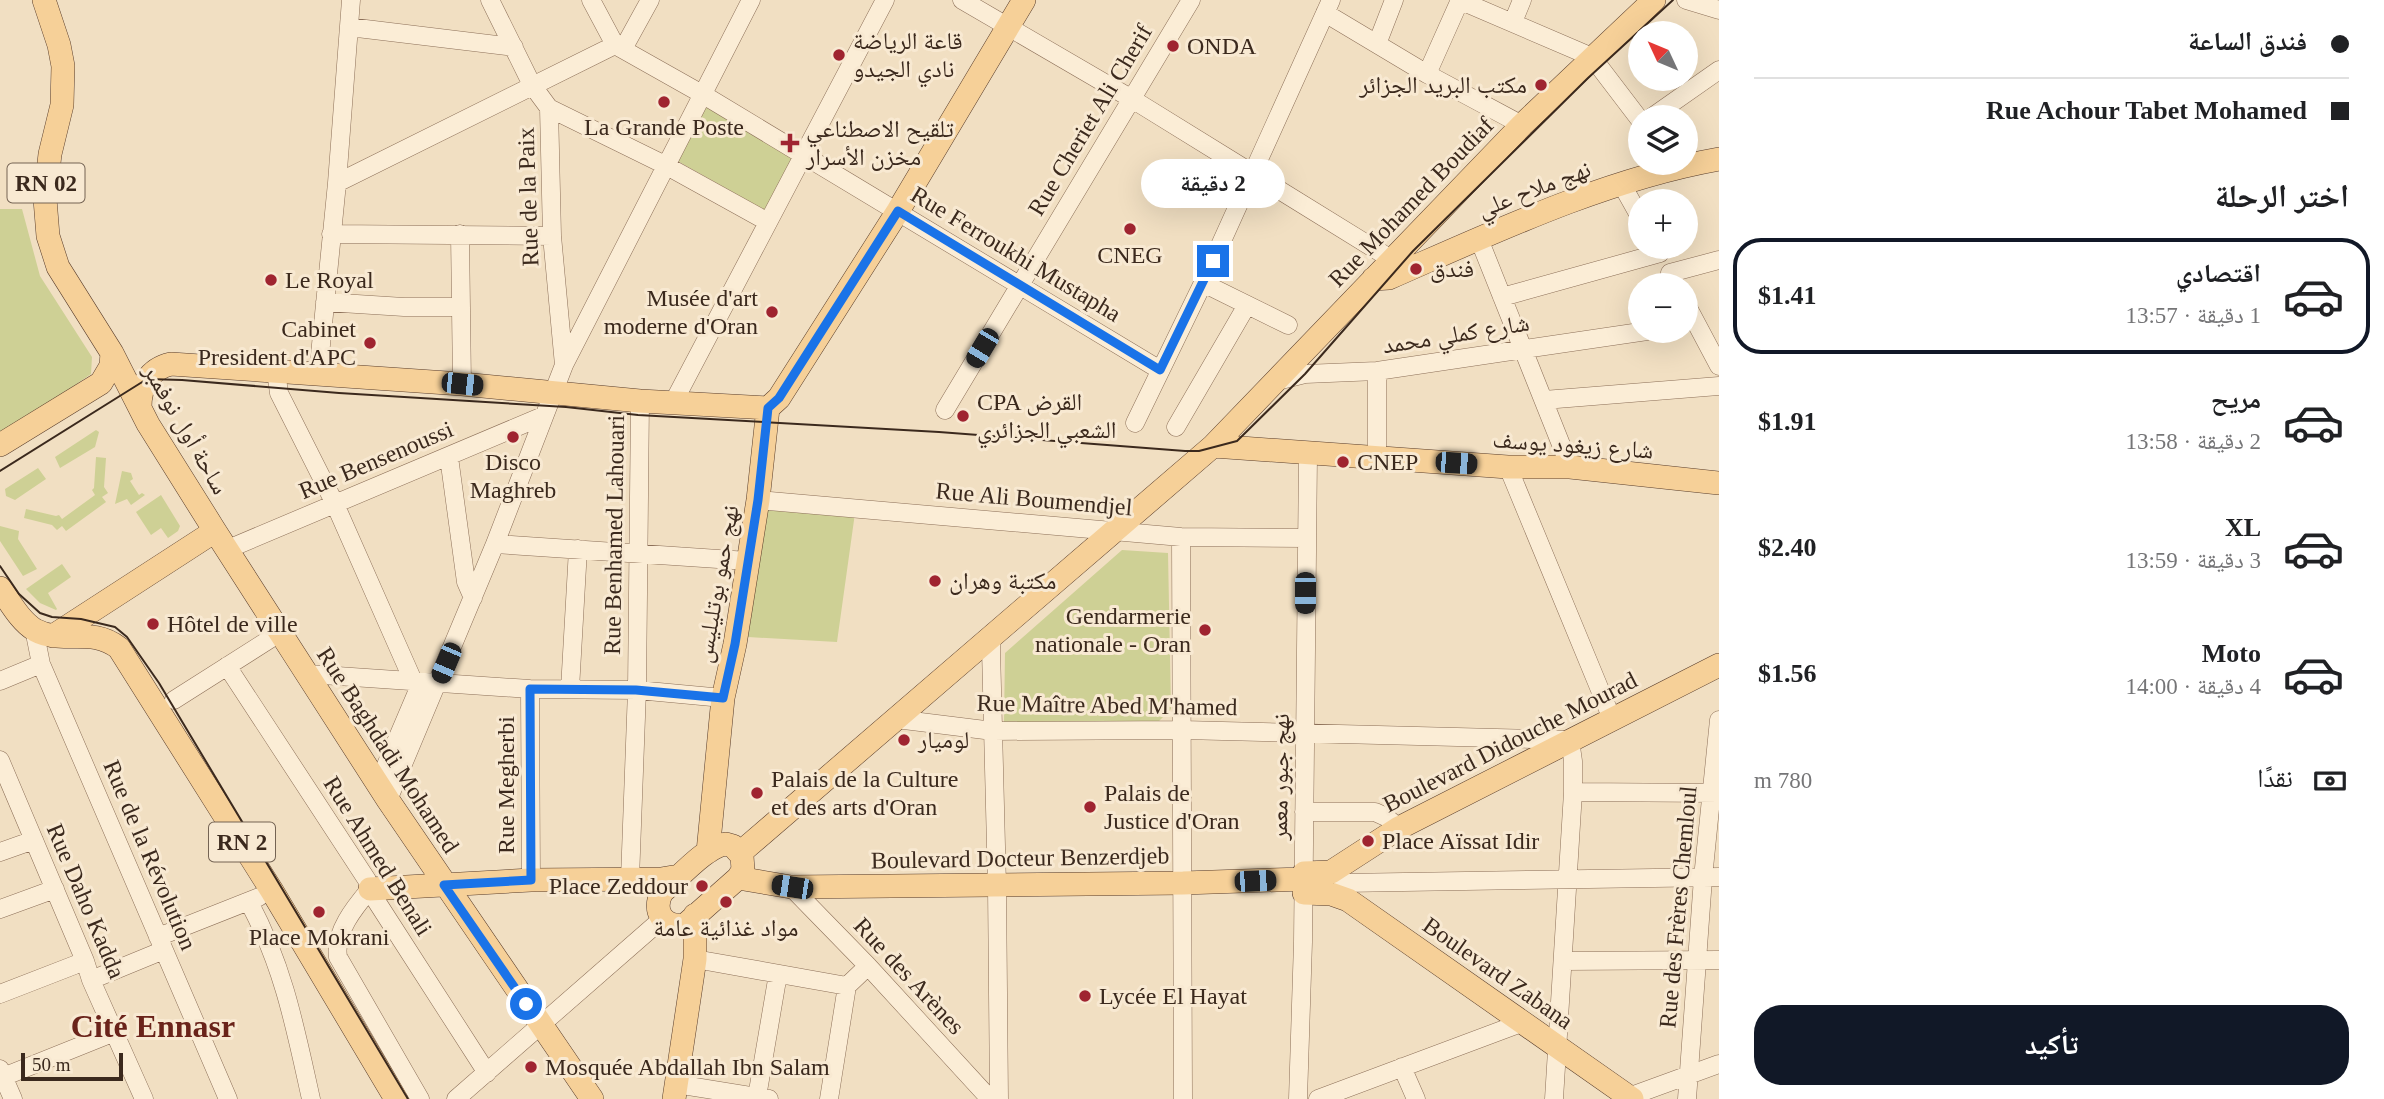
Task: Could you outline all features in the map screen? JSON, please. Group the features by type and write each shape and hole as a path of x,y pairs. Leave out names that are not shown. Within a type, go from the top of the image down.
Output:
{"main road":[{"name":"RN 02","path":"44,0 59,45 63,84 62,105 55,127 46,178 48,236 52,253 63,275 112,353"},
{"path":"139,407 143,386 152,374 171,365 462,384 640,401 768,408 779,398 898,211 1024,0"},
{"name":"Rue Mohamed Boudiaf","path":"740,853 1213,446 1522,125 1654,0"},
{"name":"نهج ملاح علي","path":"1698,162 1719,159"},
{"name":"نهج ملاح علي","path":"1373,279 1389,278 1479,239 1644,175"},
{"path":"0,445 89,391 108,374 112,353"},
{"name":"ساحة أول نوفمبر","path":"112,353 139,407 222,540"},
{"name":"نهج حمو بوتليليس","path":"708,852 723,698 735,644 758,500 768,408"},
{"name":"شارع زيغود يوسف","path":"1213,446 1308,455 1508,467 1570,467 1719,483"},
{"path":"0,588 7,614 43,633 222,540"},
{"name":"Rue Baghdadi Mohamed","path":"222,540 444,885 592,1099"},
{"name":"RN 2","path":"43,633 93,635 119,648 272,891 396,1099"},
{"name":"Boulevard Didouche Mourad","path":"1304,882 1331,872 1399,828 1719,665"},
{"path":"719,845 733,846 740,853 744,862 738,878 685,925 677,926 662,919 657,910 657,900 679,876 719,845"},
{"path":"1304,882 1331,894 1345,892 1350,859"},
{"path":"370,889 531,880 660,879 679,876"},
{"name":"Boulevard Docteur Benzerdjeb","path":"738,878 792,887 1304,882"},
{"name":"Boulevard Zabana","path":"1345,892 1521,1023 1628,1098"},
{"path":"675,1091 695,960 695,915"}],"street":[{"path":"318,375 351,0"},
{"name":"Rue de la Paix","path":"490,0 532,85 549,108 552,236 564,365"},
{"path":"591,0 619,47"},
{"path":"337,183 532,85 619,47 650,0"},
{"path":"383,792 424,683 473,598 564,365 751,0"},
{"path":"673,403 885,0"},
{"path":"962,0 1132,99 1391,259"},
{"name":"Rue Cheriet Ali Cherif","path":"945,410 1191,0"},
{"path":"1377,44 1394,0"},
{"path":"1427,74 1459,0 1592,57 1629,105"},
{"path":"1513,22 1522,0"},
{"path":"1686,0 1719,10"},
{"path":"1135,423 1203,283 1328,7 1377,44 1522,125"},
{"path":"349,27 514,47"},
{"name":"Rue Ferroukhi Mustapha","path":"619,47 898,211 1160,370"},
{"path":"1669,105 1719,70"},
{"path":"549,108 665,164 768,222"},
{"path":"1621,183 1628,196"},
{"path":"331,234 552,236"},
{"path":"460,234 462,384"},
{"path":"1479,239 1570,467"},
{"path":"1502,297 1628,259"},
{"path":"1688,273 1719,260"},
{"path":"1203,283 1288,325"},
{"path":"325,302 461,307"},
{"path":"1176,428 1247,305"},
{"name":"شارع كملي محمد","path":"1274,382 1305,373 1377,371 1628,334"},
{"path":"1698,335 1719,366"},
{"path":"1377,371 1377,458"},
{"path":"276,372 279,393 424,683"},
{"path":"1544,400 1719,386"},
{"name":"Rue Benhamed Lahouari","path":"630,879 640,401"},
{"name":"Rue Bensenoussi","path":"222,540 335,504 543,416"},
{"name":"نهج جبور معمر","path":"1298,1099 1304,882 1308,455"},
{"path":"449,457 466,582 473,598"},
{"path":"1508,467 1612,719"},
{"name":"Rue Ali Boumendjel","path":"758,500 1181,537 1306,538"},
{"path":"1181,537 1183,1099"},
{"path":"495,544 748,561"},
{"path":"570,689 578,549"},
{"path":"174,700 281,632"},
{"name":"Rue de la Révolution","path":"43,633 41,664 228,1099"},
{"path":"992,637 990,649 997,886 999,1099"},
{"path":"0,681 41,664"},
{"name":"Rue Ahmed Benali","path":"227,666 368,880 374,899 487,1073"},
{"path":"308,674 530,689 636,690 723,698"},
{"name":"Rue Megherbi","path":"530,689 531,880"},
{"name":"Rue Maître Abed M'hamed","path":"896,719 993,731 1183,730 1570,740"},
{"name":"Rue des Frères Chemloul","path":"1687,1099 1696,961 1711,877 1719,720"},
{"path":"1554,1099 1573,792 1570,740"},
{"name":"Rue Daho Kadda","path":"0,760 6,792 34,840 91,980 144,1099"},
{"path":"1573,792 1715,793"},
{"path":"1304,812 1375,812 1399,828"},
{"path":"0,852 34,840"},
{"path":"1345,892 1711,877"},
{"name":"Rue des Arènes","path":"792,887 990,1099"},
{"path":"0,909 55,889"},
{"path":"370,889 348,919 337,944 338,957 420,1099"},
{"path":"91,980 161,943 272,891"},
{"path":"249,902 280,970 311,1099"},
{"path":"456,1099 662,919"},
{"path":"695,960 847,986"},
{"path":"1563,961 1719,960"},
{"path":"0,994 85,961"},
{"path":"829,1099 847,986 868,966"},
{"path":"675,1091 757,1098 778,974"},
{"path":"1318,1099 1521,1023"},
{"path":"13,1099 2,1073 115,1032"},
{"path":"1628,1098 1719,1064"},
{"path":"1402,1068 1416,1099"}],"green space":[{"path":"704,100 795,156 766,211 674,159"},
{"path":"0,209 22,209 40,276 92,357 91,374 0,437"},
{"path":"96,430 99,432 95,447 60,468 55,457"},
{"path":"96,457 106,458 104,487 108,493 102,497 106,502 66,531 62,526 57,530 52,525 24,518 26,509 59,515 62,519 95,495 92,490"},
{"path":"38,468 46,479 15,500 6,496 5,489"},
{"path":"122,471 131,473 133,479 130,481 139,495 145,495 131,505 127,499 115,504"},
{"path":"161,495 180,526 178,531 168,538 161,528 151,535 136,512"},
{"path":"766,508 855,513 837,642 748,637"},
{"path":"0,526 19,531 18,539 37,569 23,576 0,541"},
{"path":"1122,550 1168,553 1171,709 1159,721 1004,722 1005,653"},
{"path":"62,564 71,577 48,593 56,610 40,603 26,589"}],"tram line":[{"path":"0,471 147,379 1185,451 1199,451 1237,441 1305,374 1413,251 1588,78 1673,0"},
{"path":"0,566 19,594 40,613 115,627 127,637 159,683 408,1099"}],"place":[{"name":"ONDA","path":"1173,46"},
{"name":"قاعة الرياضة نادي الجيدو","path":"839,55"},
{"name":"مكتب البريد الجزائر","path":"1541,85"},
{"name":"La Grande Poste","path":"664,102"},
{"name":"تلقيح الاصطناعي مخزن الأسرار","path":"790,143"},
{"name":"CNEG","path":"1130,229"},
{"name":"فندق","path":"1416,269"},
{"name":"Le Royal","path":"271,280"},
{"name":"Musée d'art moderne d'Oran","path":"772,312"},
{"name":"Cabinet President d'APC","path":"370,343"},
{"name":"CPA القرض الشعبي الجزائري","path":"963,416"},
{"name":"Disco Maghreb","path":"513,437"},
{"name":"CNEP","path":"1343,462"},
{"name":"مكتبة وهران","path":"935,581"},
{"name":"Hôtel de ville","path":"153,624"},
{"name":"Gendarmerie nationale - Oran","path":"1205,630"},
{"name":"لوميار","path":"904,740"},
{"name":"Palais de la Culture et des arts d'Oran","path":"757,793"},
{"name":"Palais de Justice d'Oran","path":"1090,807"},
{"name":"Place Aïssat Idir","path":"1368,841"},
{"name":"Place Zeddour","path":"702,886"},
{"name":"مواد غذائية عامة","path":"726,902"},
{"name":"Place Mokrani","path":"319,912"},
{"name":"Lycée El Hayat","path":"1085,996"},
{"name":"Mosquée Abdallah Ibn Salam","path":"531,1067"}],"district":[{"name":"Cité Ennasr","path":"153,1026"}],"route":[{"path":"526,1004 444,885 531,880 530,689 636,690 723,698 735,644 758,500 768,408 779,398 898,211 1160,370 1213,261"}]}
